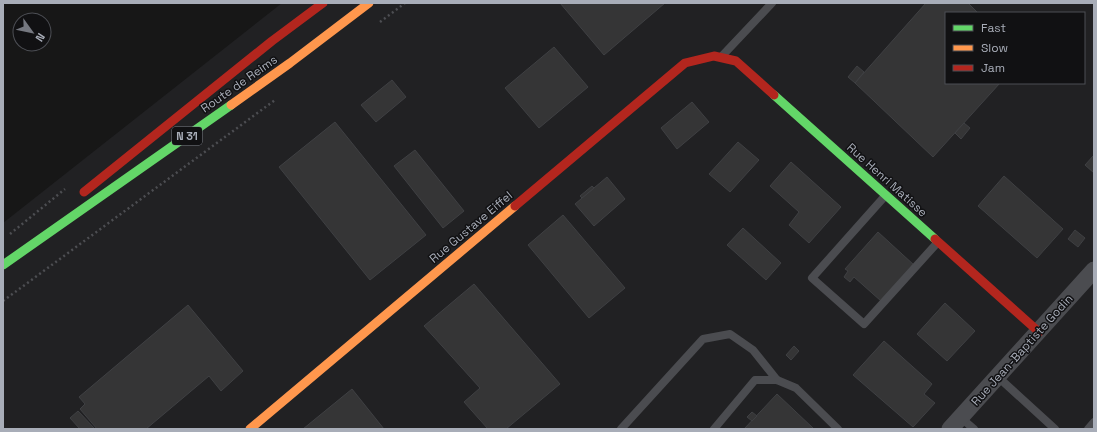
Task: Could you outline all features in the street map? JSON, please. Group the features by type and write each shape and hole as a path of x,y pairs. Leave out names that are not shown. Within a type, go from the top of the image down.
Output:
{"street":[{"name":"Route de Reims","path":"76,198 272,41 323,3"},
{"name":"Route de Reims","path":"3,265 290,64 370,3"},
{"name":"Rue Henri Matisse","path":"717,57 736,61 1039,332"},
{"name":"Rue Gustave Eiffel","path":"250,429 684,63 717,57"},
{"path":"3,257 34,232"},
{"name":"Rue Jean-Baptiste Godin","path":"955,423 1094,270"}],"lane":[{"path":"717,57 772,3"},
{"path":"886,195 812,278 864,324 938,242"},
{"path":"621,429 703,339 730,334 753,350 777,380"},
{"path":"998,376 1055,429"},
{"path":"714,429 755,380 777,380 796,388 838,429"},
{"path":"1088,429 1094,422"},
{"path":"955,423 974,429"}],"path":[{"path":"380,22 405,3"},
{"path":"3,301 277,98"}],"shaded area":[{"path":"282,3 1094,3 1094,429 3,429 3,223"}],"building":[{"path":"560,3 665,3 604,55"},
{"path":"926,3 968,3 977,12 945,12 945,84 999,84 933,157 855,83"},
{"path":"554,47 588,87 539,128 505,88"},
{"path":"857,66 864,72 855,83 848,77"},
{"path":"392,80 406,97 376,122 361,105"},
{"path":"692,102 709,122 677,149 661,128"},
{"path":"335,122 426,235 370,280 279,167"},
{"path":"964,123 970,128 961,139 955,133"},
{"path":"738,142 759,160 730,192 709,174"},
{"path":"415,150 464,211 443,228 394,166"},
{"path":"1094,155 1094,173 1085,165"},
{"path":"791,162 841,207 809,243 789,225 799,212 770,186"},
{"path":"1004,176 1063,229 1037,258 978,206"},
{"path":"607,177 625,199 594,226 575,204"},
{"path":"592,186 594,188 582,198 580,196"},
{"path":"563,215 625,288 589,318 528,245"},
{"path":"743,228 781,263 766,280 727,245"},
{"path":"1075,230 1085,238 1078,247 1068,239"},
{"path":"878,232 914,265 881,301 854,277 850,282 844,277 848,271 845,269"},
{"path":"474,284 560,384 506,429 488,429 464,402 480,388 424,326"},
{"path":"945,303 975,331 947,361 917,334"},
{"path":"188,305 243,371 221,391 209,376 146,429 97,429 80,409 85,404 79,397"},
{"path":"884,341 932,384 924,394 935,403 913,427 853,375"},
{"path":"794,346 799,351 791,360 786,355"},
{"path":"352,389 384,429 303,429"},
{"path":"777,394 814,429 744,429"},
{"path":"78,411 95,429 80,429 70,418"},
{"path":"752,412 757,416 752,421 747,417"}],"traffic: fast":[{"path":"774,95 935,239"},
{"path":"3,265 231,105"}],"traffic: slow":[{"path":"231,105 290,63 369,3"},
{"path":"250,429 515,206"}],"traffic: jam":[{"path":"84,192 272,41 323,3"},
{"path":"515,206 685,63 714,56 736,61 774,95"},
{"path":"935,239 1039,332"}]}
